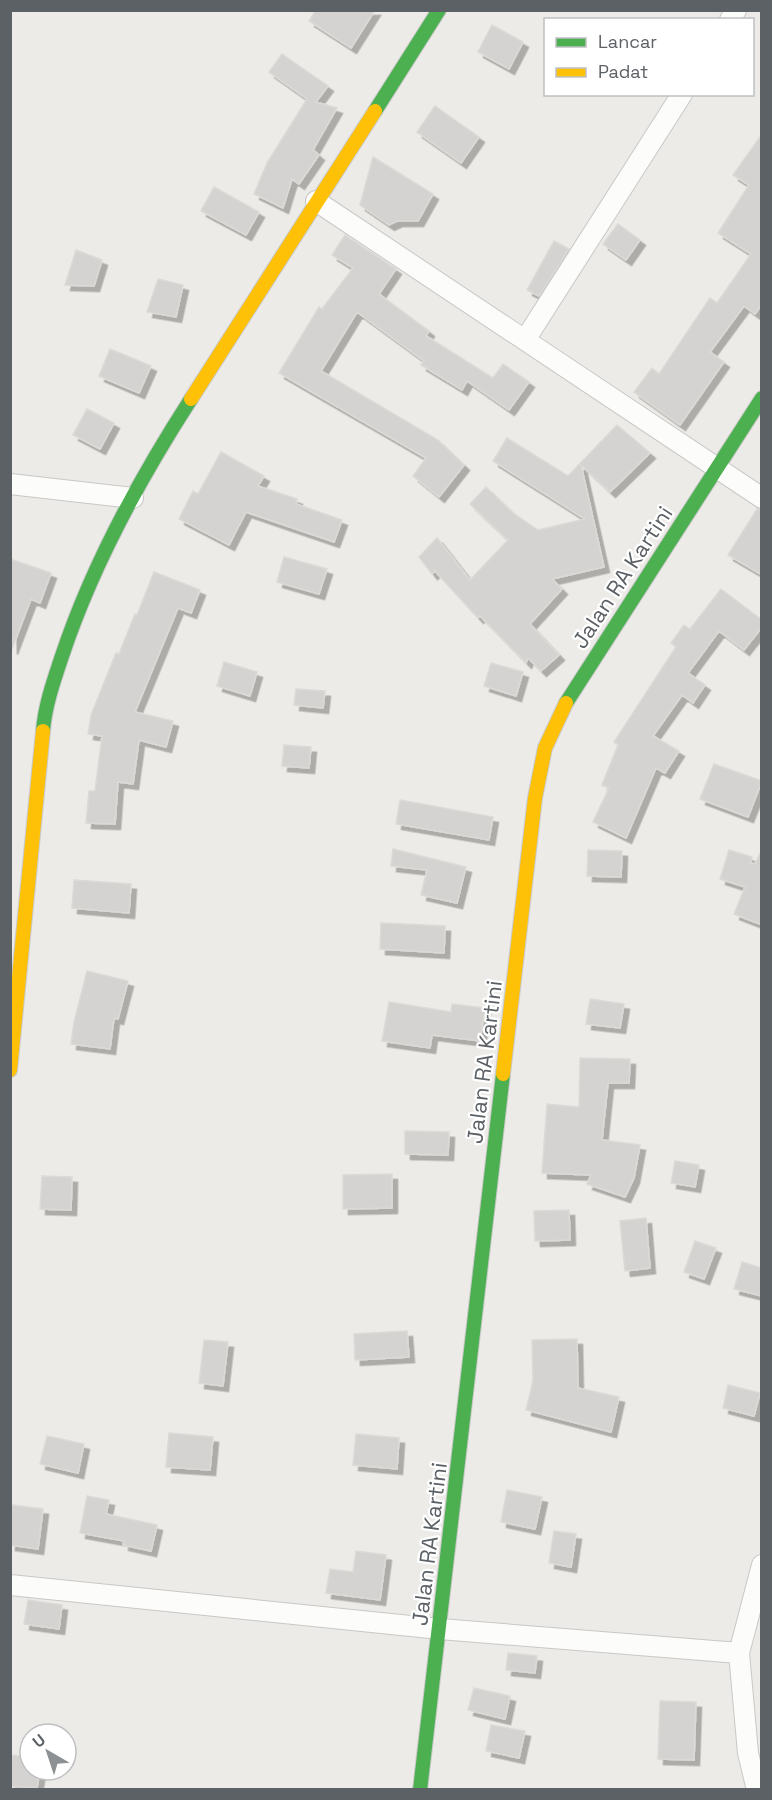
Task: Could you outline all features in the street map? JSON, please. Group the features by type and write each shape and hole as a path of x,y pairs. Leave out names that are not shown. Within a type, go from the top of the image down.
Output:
{"main road":[{"path":"10,1070 44,717 55,669 73,620 133,498 172,428 439,10"},
{"name":"Jalan RA Kartini","path":"420,1790 535,798 545,748 563,707 762,398"}],"street":[{"path":"525,340 681,96"},
{"path":"316,201 762,498"},
{"path":"10,484 133,498"},
{"path":"757,1790 748,1753 739,1653 762,1565"},
{"path":"10,1585 440,1629 739,1653"}],"building":[{"path":"316,10 375,10 351,48 309,21"},
{"path":"492,25 523,42 509,69 478,52"},
{"path":"282,54 328,86 316,102 337,108 313,150 319,155 299,184 292,179 283,208 254,194 267,163 307,99 269,72"},
{"path":"435,106 479,137 461,163 417,132"},
{"path":"762,134 762,304 755,314 744,306 710,352 724,362 680,425 634,392 652,368 659,374 710,298 717,303 751,254 718,233 749,185 733,175"},
{"path":"373,157 433,194 418,221 397,221 389,225 360,205"},
{"path":"214,187 259,212 246,235 201,211"},
{"path":"618,224 640,240 626,260 603,244"},
{"path":"345,235 396,269 379,294 429,331 426,336 493,378 503,364 529,382 509,410 467,381 462,390 421,365 424,361 357,312 321,371 438,440 464,465 439,497 413,476 426,458 279,373 319,307 322,309 353,268 332,255"},
{"path":"554,241 569,249 539,296 527,290"},
{"path":"76,250 102,260 94,286 65,285"},
{"path":"158,279 183,285 176,317 147,312"},
{"path":"110,349 151,366 139,393 99,376"},
{"path":"87,409 114,423 100,449 73,435"},
{"path":"617,425 650,453 610,492 581,465 604,567 552,579 562,589 530,624 559,655 541,671 528,658 526,663 480,616 478,618 435,571 432,574 419,557 437,538 470,580 508,540 470,504 486,487 513,513 538,530 585,519 493,461 507,438 568,476"},
{"path":"221,452 264,476 258,486 297,499 296,504 342,520 334,542 246,512 229,545 179,519 193,491 198,494"},
{"path":"757,509 762,510 762,575 728,555"},
{"path":"284,557 327,569 319,594 277,582"},
{"path":"10,559 51,573 40,603 31,599 12,649"},
{"path":"154,572 200,590 191,613 178,608 135,712 173,721 166,747 139,740 133,784 118,782 115,824 86,823 89,791 95,791 102,736 88,734 91,715 116,653 119,654"},
{"path":"721,589 762,620 762,627 744,650 719,631 688,673 705,685 693,703 682,695 653,736 679,751 665,773 656,768 626,838 593,822 609,788 602,785 618,745 614,742 676,647 671,643 684,625 690,629"},
{"path":"224,662 257,672 250,696 217,686"},
{"path":"491,663 523,672 516,696 484,686"},
{"path":"296,689 325,691 323,708 294,705"},
{"path":"284,745 311,747 309,768 282,766"},
{"path":"714,764 762,781 748,817 700,799"},
{"path":"400,800 493,817 489,840 396,824"},
{"path":"393,849 466,867 457,903 421,895 427,870 391,866"},
{"path":"762,849 762,925 734,914 745,887 720,879 729,850 752,857 750,863 755,864"},
{"path":"588,850 622,851 621,877 587,876"},
{"path":"74,880 131,884 129,913 72,908"},
{"path":"381,923 445,926 444,953 380,949"},
{"path":"87,971 128,981 118,1019 114,1018 110,1049 71,1044"},
{"path":"590,999 624,1004 620,1028 586,1024"},
{"path":"389,1002 451,1012 452,1004 485,1008 480,1041 432,1035 430,1048 382,1041"},
{"path":"580,1058 630,1059 629,1083 608,1083 602,1140 640,1145 634,1178 625,1197 587,1184 591,1175 542,1173 547,1104 579,1107"},
{"path":"405,1131 449,1132 448,1155 405,1154"},
{"path":"675,1161 699,1165 695,1187 671,1183"},
{"path":"392,1174 392,1208 343,1209 343,1175"},
{"path":"42,1176 72,1177 71,1210 40,1209"},
{"path":"569,1210 570,1240 535,1241 534,1211"},
{"path":"646,1218 650,1268 625,1271 620,1221"},
{"path":"695,1241 716,1248 704,1279 684,1272"},
{"path":"742,1262 762,1268 762,1296 734,1289"},
{"path":"407,1331 409,1357 355,1360 354,1334"},
{"path":"577,1339 578,1388 619,1397 611,1432 526,1410 533,1381 532,1340"},
{"path":"204,1340 228,1342 223,1386 199,1383"},
{"path":"728,1385 760,1393 754,1416 723,1408"},
{"path":"169,1433 213,1437 210,1470 166,1467"},
{"path":"356,1434 399,1438 397,1469 353,1465"},
{"path":"47,1436 84,1444 78,1473 40,1464"},
{"path":"507,1490 542,1497 535,1529 501,1522"},
{"path":"87,1496 109,1500 106,1514 157,1525 151,1551 123,1545 124,1541 80,1533"},
{"path":"12,1505 43,1509 38,1549 10,1545"},
{"path":"554,1531 576,1534 571,1567 549,1563"},
{"path":"356,1551 386,1555 380,1600 326,1593 330,1569 353,1572"},
{"path":"28,1600 62,1605 59,1629 24,1624"},
{"path":"508,1653 537,1656 535,1673 506,1670"},
{"path":"474,1688 510,1696 505,1719 468,1710"},
{"path":"660,1701 696,1702 694,1760 658,1759"},
{"path":"491,1725 525,1731 519,1758 486,1751"},
{"path":"10,1755 18,1756 18,1782 38,1782 37,1788 10,1786"}],"traffic: fast":[{"path":"375,111 439,10"},
{"path":"566,703 762,398"},
{"path":"43,731 53,683 88,589 136,491 191,399"},
{"path":"420,1790 503,1074"}],"traffic: slow":[{"path":"191,399 375,111"},
{"path":"503,1074 535,798 545,748 566,703"},
{"path":"10,1070 43,731"}]}
